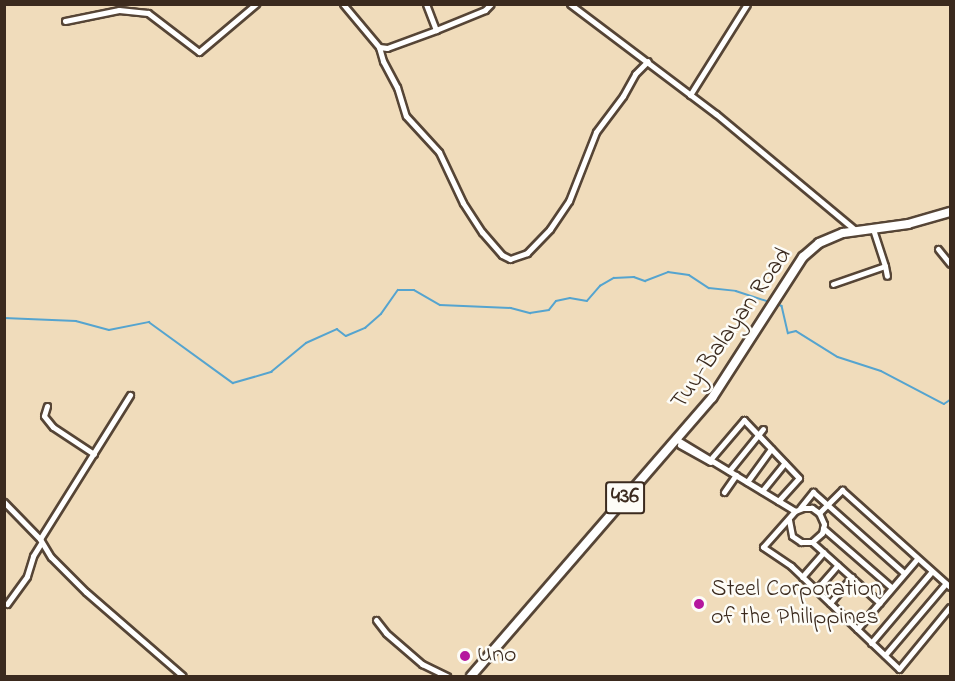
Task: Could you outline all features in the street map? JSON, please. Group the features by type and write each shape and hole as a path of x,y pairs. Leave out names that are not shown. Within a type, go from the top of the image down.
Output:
{"main road":[{"name":"Tuy-Balayan Road","path":"471,676 727,378 800,262 819,243 855,230 908,224 951,212"}],"street":[{"path":"65,21 119,10 148,13 199,52 256,4"},
{"path":"343,4 379,47 382,61 397,87 406,116 439,152 463,203 482,231 496,249 510,260 527,253 550,229 569,201 596,132 623,96 635,74 648,61"},
{"path":"426,4 436,30"},
{"path":"379,47 387,48 436,30 485,10 491,4"},
{"path":"570,4 648,61 855,230"},
{"path":"690,95 747,4"},
{"path":"873,228 887,276"},
{"path":"938,249 951,264"},
{"path":"832,284 885,266"},
{"path":"7,604 27,576 40,541 130,394"},
{"path":"47,406 44,416 53,427 94,454"},
{"path":"711,461 744,420 799,478 778,501"},
{"path":"729,471 763,429"},
{"path":"676,440 778,501 797,510 807,507 819,513 824,528 892,588"},
{"path":"747,482 771,449"},
{"path":"762,491 785,463"},
{"path":"724,492 736,475"},
{"path":"819,513 842,490 948,585 885,656"},
{"path":"904,573 813,492 763,547 802,576 899,669 951,607"},
{"path":"4,502 40,541 51,557 86,592 181,676"},
{"path":"789,519 789,531 796,540 812,542 880,603"},
{"path":"812,542 820,537 824,528"},
{"path":"802,576 824,552"},
{"path":"857,629 917,559"},
{"path":"816,590 838,565"},
{"path":"871,643 932,571"},
{"path":"830,603 852,577"},
{"path":"376,620 386,633 422,664 447,676"},
{"path":"929,633 935,638"}],"waterway":[{"path":"4,318 76,321 109,330 149,322 233,383 271,372 306,343 337,329 346,336 365,328 381,314 398,290 414,290 440,305 511,308 530,313 549,310 556,301 570,298 587,301 600,286 614,278 634,277 645,281 668,272 689,275 709,288 736,291 770,302"},
{"path":"777,304 782,306 788,333 796,331 838,357 881,371 944,404 950,400"}],"place":[{"name":"Steel Corporation of the Philippines","path":"699,604"},
{"name":"Uno","path":"465,656"}]}
